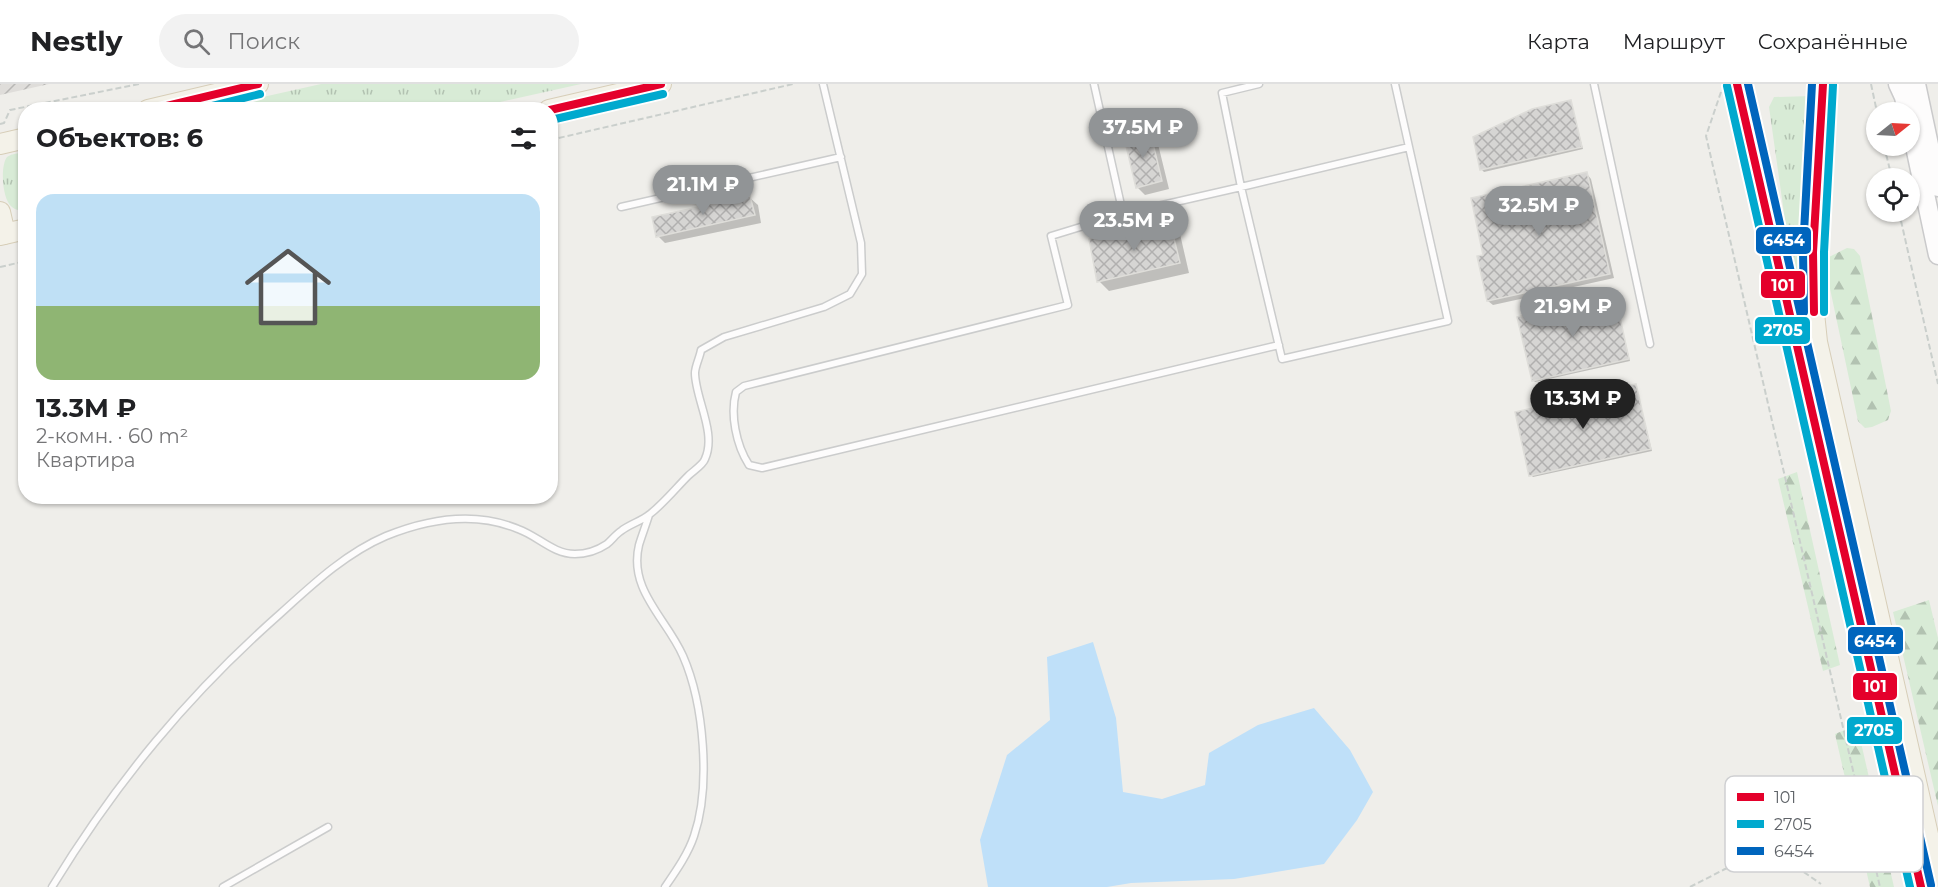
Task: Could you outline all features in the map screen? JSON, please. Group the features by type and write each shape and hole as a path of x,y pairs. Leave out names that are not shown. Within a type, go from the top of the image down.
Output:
{"main road":[{"path":"182,102 258,84"},
{"path":"558,108 662,84"},
{"path":"1823,84 1813,252 1813,303 1817,342 1915,776"},
{"path":"1730,86 1895,776"},
{"path":"0,144 18,140"},
{"path":"0,212 2,234 18,231"},
{"path":"1923,812 1938,879"},
{"path":"1917,872 1921,887"}],"street":[{"path":"1898,84 1905,102"},
{"path":"1916,84 1938,187"},
{"path":"1917,156 1938,255"}],"lane":[{"path":"52,887 83,837 132,769 183,709 254,636 320,578 354,554 384,537 414,526 435,520 463,519 495,522 519,529 562,553 592,552 607,544 621,531 650,515 705,459 709,435 695,373 701,350 724,337 825,307 850,294 862,274 861,243 823,84"},
{"path":"1094,84 1123,214"},
{"path":"1259,84 1222,93 1241,187 1282,359 1448,321 1395,84"},
{"path":"1594,84 1650,344"},
{"path":"1279,345 762,468 749,465 741,452 732,405 736,392 744,386 1068,305 1051,236 1123,214 1409,147"},
{"path":"621,207 841,157"},
{"path":"650,515 639,547 637,569 641,587 683,656 695,690 702,729 703,774 700,812 694,836 665,887"},
{"path":"223,887 328,827"}],"path":[{"path":"53,102 139,84"},
{"path":"558,138 793,84"},
{"path":"1871,84 1875,102"},
{"path":"1730,86 1706,136 1854,776"},
{"path":"0,124 4,123 10,111 18,109"},
{"path":"1901,222 1938,384"},
{"path":"0,267 18,263"},
{"path":"1690,887 1725,869"},
{"path":"1804,872 1821,884"},
{"path":"1877,872 1880,887"}],"shaded area":[{"path":"0,84 49,84 0,95"}],"green space":[{"path":"321,84 581,84 500,102 241,102"},
{"path":"1774,97 1815,97 1804,257 1806,333 1804,336 1796,298 1769,107"},
{"path":"18,153 18,210 12,207 6,198 3,183 5,161 13,154"},
{"path":"1847,248 1854,249 1860,256 1891,411 1888,420 1865,428 1858,421 1825,265 1829,257"},
{"path":"1797,472 1840,665 1823,671 1778,479"},
{"path":"1929,600 1938,638 1938,806 1893,612"},
{"path":"1857,725 1869,776 1845,776 1835,734"},
{"path":"1867,872 1891,872 1894,887 1870,887"}],"water":[{"path":"1093,642 1116,718 1123,792 1162,799 1205,785 1209,753 1258,725 1314,708 1350,750 1373,792 1357,820 1324,864 1234,879 1131,883 1107,887 988,887 980,840 1007,755 1050,720 1047,657"}],"building":[{"path":"1571,100 1582,147 1480,170 1473,137 1532,109"},
{"path":"1150,131 1162,181 1136,188 1124,137"},
{"path":"1587,172 1610,274 1487,301 1477,256 1483,255 1471,198"},
{"path":"750,196 755,215 656,237 652,217"},
{"path":"1170,222 1180,263 1097,282 1089,239"},
{"path":"1615,294 1629,359 1532,381 1517,317"},
{"path":"1636,384 1651,449 1529,476 1515,412"}],"transit line":[{"name":"101","path":"183,102 258,84"},
{"name":"101","path":"558,108 661,84"},
{"name":"101","path":"1737,84 1896,776"},
{"name":"6454","path":"1748,84 1906,776"},
{"name":"6454","path":"1804,312 1803,251 1812,84"},
{"name":"101","path":"1814,312 1813,252 1823,84"},
{"name":"2705","path":"1824,312 1824,252 1833,85"},
{"name":"2705","path":"1727,86 1885,776"},
{"name":"2705","path":"228,102 260,94"},
{"name":"2705","path":"558,118 663,94"},
{"name":"6454","path":"1923,850 1931,885"},
{"name":"2705","path":"1907,872 1910,887"},
{"name":"101","path":"1918,872 1921,887"}]}
